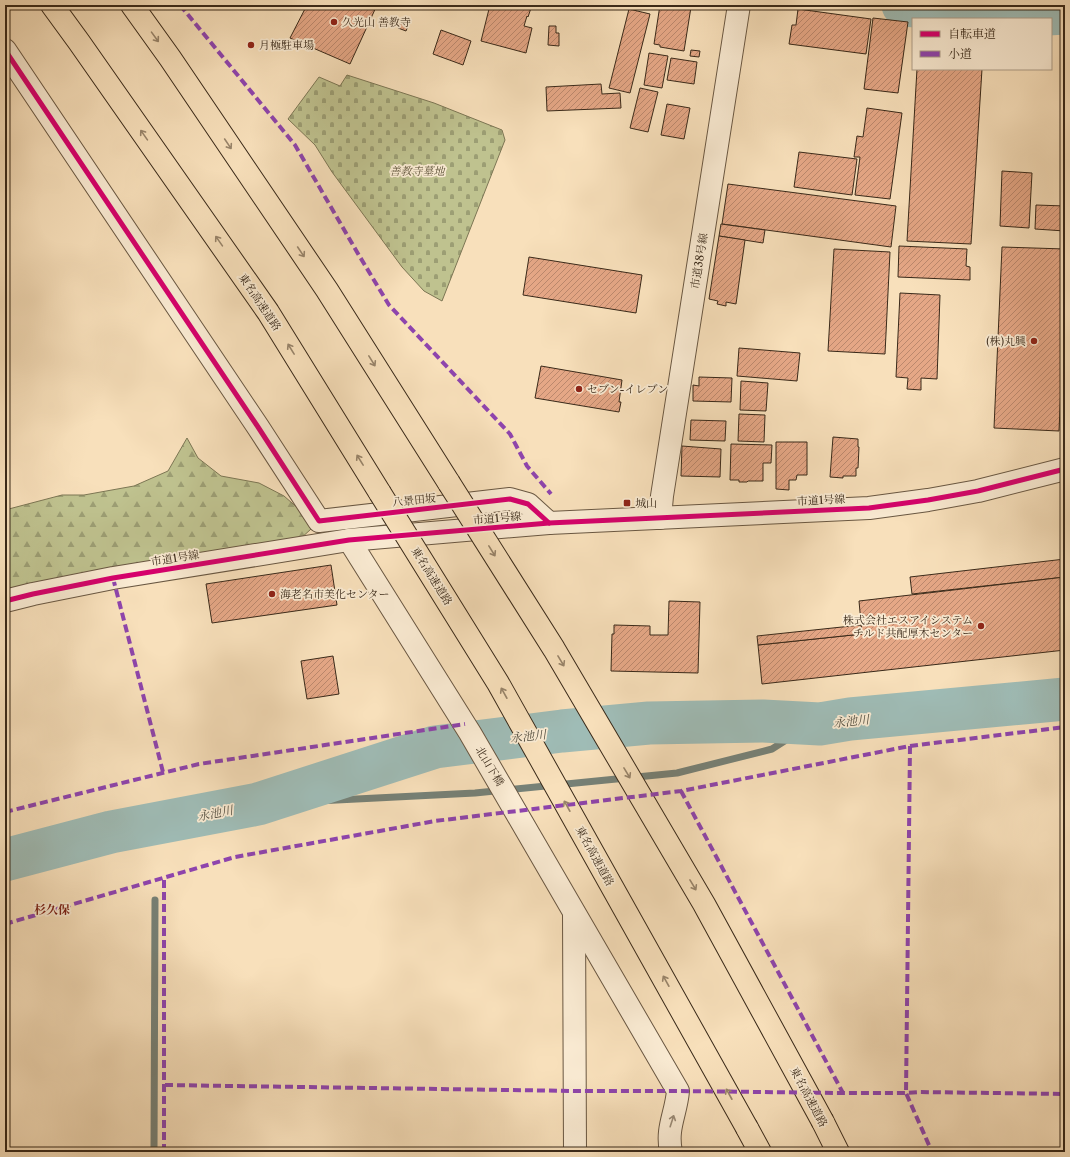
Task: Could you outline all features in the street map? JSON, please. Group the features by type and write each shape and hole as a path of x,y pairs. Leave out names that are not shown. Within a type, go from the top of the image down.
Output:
{"highway":[{"name":"東名高速道路","path":"52,5 268,312 498,683 760,1152"},
{"name":"東名高速道路","path":"132,5 170,58 326,290 554,649 704,904 838,1152"}],"street":[{"name":"市道38号線","path":"660,518 662,496 739,5"},
{"name":"八景田坂","path":"5,50 258,427 319,521 510,499 528,504 549,523"},
{"name":"市道1号線","path":"5,601 113,578 349,540 549,523 869,508 978,491 1065,469"},
{"name":"北山下橋","path":"349,540 470,733 678,1091 675,1111 670,1127 669,1139 671,1152"},
{"path":"574,912 575,1152"}],"green space":[{"name":"善教寺墓地","path":"347,75 434,103 502,130 505,140 442,301 424,291 402,267 332,172 315,145 288,119 319,77 340,86"},
{"path":"187,438 198,458 221,476 259,483 284,496 300,510 311,529 299,540 5,603 5,510 62,495 84,495 134,486 168,471"}],"building":[{"name":"久光山 善教寺","path":"307,5 377,5 350,64 290,38"},
{"path":"490,5 532,5 524,26 532,28 526,53 481,41"},
{"path":"660,5 686,5 685,6 691,7 684,51 660,47 660,45 654,44"},
{"path":"629,9 650,14 630,93 609,88"},
{"path":"798,9 871,19 866,54 789,44 792,25 796,25"},
{"path":"403,18 410,21 406,31 398,28"},
{"path":"873,18 908,22 898,93 864,89"},
{"path":"549,26 556,26 556,33 559,33 559,46 548,45"},
{"path":"441,30 471,41 463,65 433,54"},
{"path":"691,50 700,51 699,57 690,56"},
{"path":"649,53 668,56 662,88 644,85"},
{"path":"671,58 697,62 694,84 667,80"},
{"path":"917,70 982,70 971,244 907,241"},
{"path":"601,84 602,94 620,93 621,108 547,111 546,87"},
{"path":"640,88 658,92 648,132 630,128"},
{"path":"667,104 690,108 684,139 661,135"},
{"path":"867,108 902,113 890,199 855,195 860,157 854,157 857,136 863,137"},
{"path":"799,152 857,159 852,195 794,187"},
{"path":"1002,171 1032,173 1029,228 1000,226"},
{"path":"728,184 896,206 891,247 722,224"},
{"path":"1036,205 1065,206 1065,231 1035,229"},
{"path":"721,224 765,230 763,243 719,236"},
{"path":"719,236 745,240 736,304 726,302 726,306 717,304 718,301 709,299"},
{"path":"899,246 967,249 966,266 970,267 970,280 898,277"},
{"path":"1002,247 1065,249 1065,294 1059,431 994,428"},
{"path":"834,249 890,252 885,354 828,351"},
{"path":"529,257 642,275 636,313 523,295"},
{"path":"900,293 940,295 937,379 921,378 921,390 907,389 908,378 896,377"},
{"path":"739,348 800,353 797,381 737,376"},
{"name":"セブン-イレブン","path":"541,366 622,380 619,412 535,398"},
{"path":"699,377 732,378 731,402 693,401 693,385 699,386"},
{"path":"741,381 768,383 766,411 740,410"},
{"path":"739,414 765,415 764,442 738,441"},
{"path":"691,420 726,421 725,441 690,440"},
{"path":"833,437 858,439 858,468 856,468 856,476 843,476 843,478 830,477"},
{"path":"776,442 807,442 807,475 797,475 796,480 789,480 789,490 776,489"},
{"path":"731,444 772,445 771,463 763,463 763,481 739,482 739,480 730,480"},
{"path":"682,446 721,449 720,477 681,476"},
{"path":"1065,559 1065,577 912,594 910,577"},
{"name":"海老名市美化センター","path":"331,565 337,605 212,623 206,584"},
{"path":"1065,577 1065,650 762,684 758,645 862,634 859,601"},
{"path":"669,601 700,602 698,673 611,671 612,634 614,634 614,625 650,626 650,635 668,635"},
{"path":"861,625 862,634 758,645 757,636"},
{"path":"333,656 339,694 307,699 301,661"}],"waterway":[{"path":"903,5 1031,15 1065,13"},
{"name":"永池川","path":"5,860 111,832 258,804 435,747 562,731 649,723 763,721 820,724 850,719 1065,699"},
{"path":"258,804 475,793 677,773 772,749 811,724"},
{"path":"154,1152 155,900"}],"marked path":[{"path":"180,5 295,145 389,305 510,434 527,466 551,494"},
{"path":"113,578 163,772"},
{"path":"5,812 199,764 465,724"},
{"path":"5,924 235,857 435,821 681,791 910,746 1065,727"},
{"path":"910,746 906,1093 932,1152"},
{"path":"681,791 843,1093"},
{"path":"164,878 164,1152"},
{"path":"165,1085 576,1091 1065,1094"}],"cycle path":[{"path":"5,50 258,427 319,521 510,499 528,504 549,523"},
{"path":"5,601 113,578 349,540 549,523 869,508 978,491 1065,469"}],"place":[{"name":"久光山 善教寺","path":"334,22"},
{"name":"月極駐車場","path":"251,45"},
{"name":"(株)丸興","path":"1034,341"},
{"name":"セブン-イレブン","path":"579,389"},
{"name":"城山","path":"627,503"},
{"name":"海老名市美化センター","path":"272,594"},
{"name":"株式会社エスアイシステム チルド共配厚木センター","path":"981,626"}],"district":[{"name":"杉久保","path":"52,909"}]}
